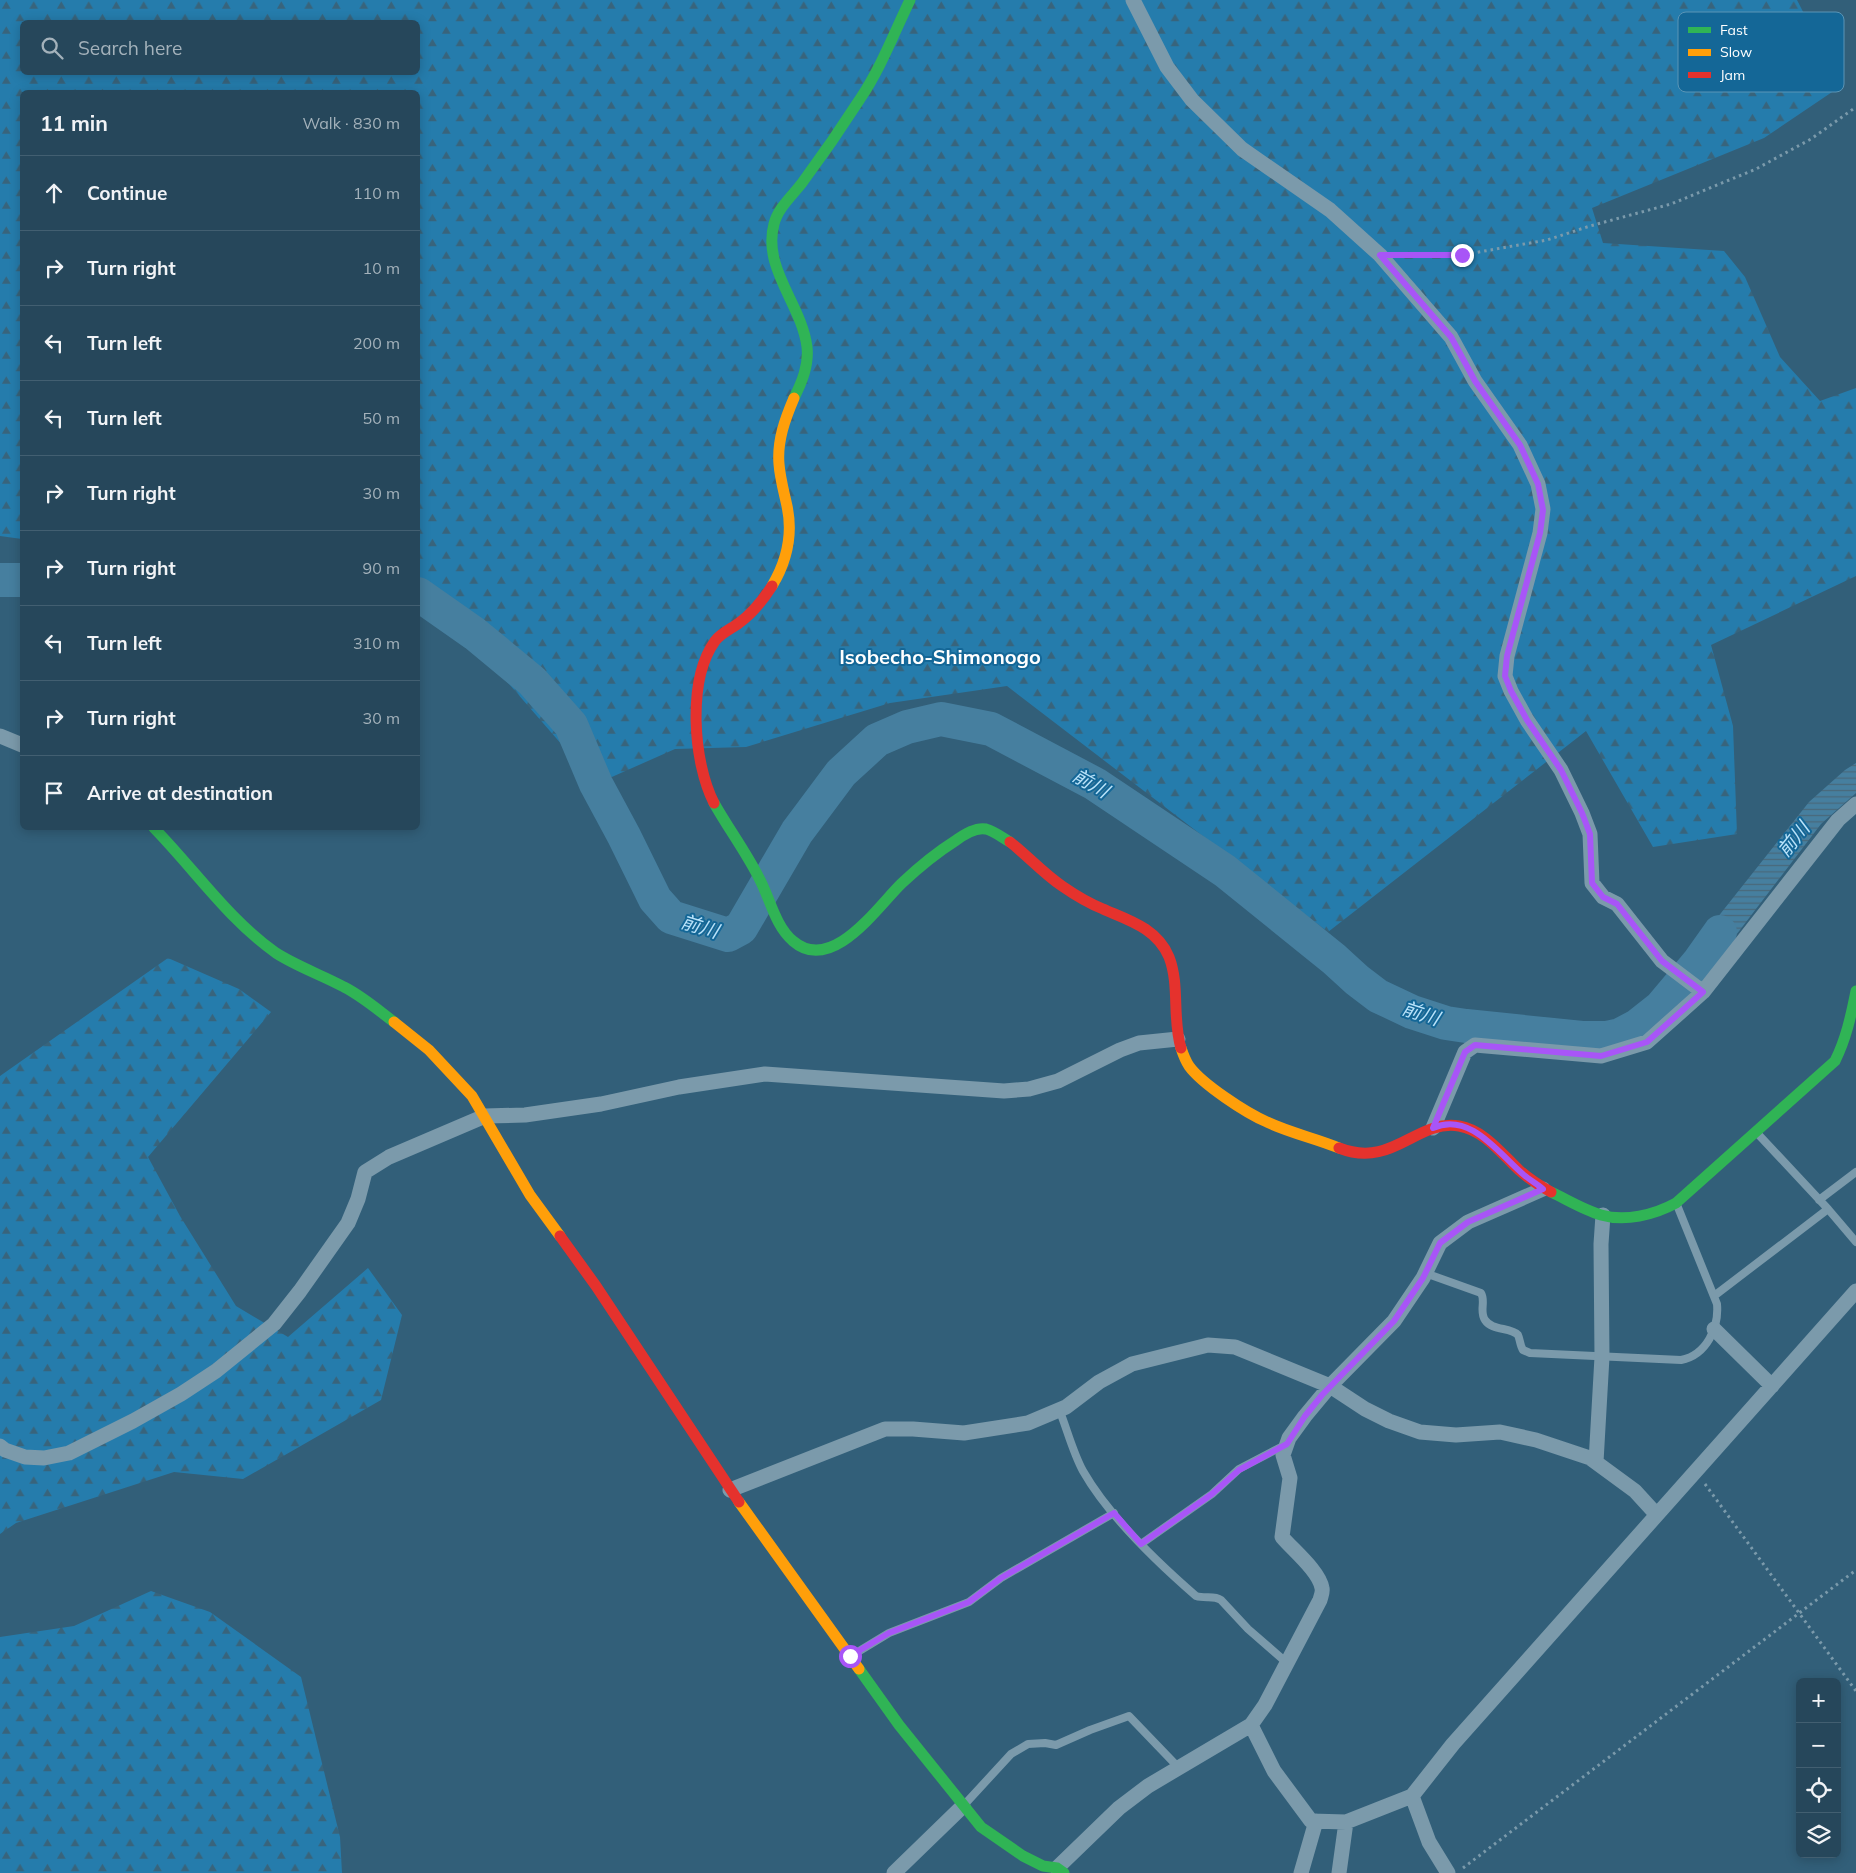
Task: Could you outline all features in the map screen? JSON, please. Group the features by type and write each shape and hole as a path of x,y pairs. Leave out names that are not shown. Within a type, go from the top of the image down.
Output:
{"street":[{"path":"910,0 866,90 803,182 779,211 770,234 775,262 785,290 795,307 803,327 808,352 806,373 784,422 779,448 778,467 788,507 791,533 784,562 774,585 758,606 738,625 722,634 713,642 706,656 698,693 697,730 699,755 704,778 715,806 733,832 765,888 784,932 795,945 804,950 824,950 842,942 858,930 882,903 945,845 968,833 984,829 1006,838 1047,875 1094,905 1133,921 1150,931 1171,960 1178,1038 1185,1059 1199,1076 1256,1117 1273,1125 1352,1152 1376,1153 1393,1148 1433,1128 1448,1123 1459,1125 1478,1134 1524,1175 1543,1189 1603,1216 1656,1213 1672,1207 1835,1062 1850,1022 1856,991"},
{"path":"1133,0 1167,67 1192,100 1242,149 1330,210 1380,255 1451,337 1475,381 1520,445 1538,484 1543,510 1540,533 1507,656 1505,676 1519,706 1561,770 1582,813 1590,834 1592,883 1603,897 1617,904 1662,961 1703,992"},
{"path":"0,736 20,744"},
{"path":"1433,1128 1465,1052 1475,1045 1601,1056 1647,1042 1703,992 1838,820 1856,804"},
{"path":"156,830 184,859 223,908 253,934 278,953 308,970 345,987 376,1008 429,1050 472,1096 530,1195 596,1286 730,1490 899,1725 981,1827 1023,1856 1043,1866 1061,1871 1119,1808 1148,1786 1250,1725 1266,1705 1323,1591 1320,1581 1314,1572 1282,1537 1290,1478 1283,1455 1287,1444 1305,1416 1330,1386 1394,1321 1426,1273 1440,1243 1468,1222 1543,1189"},
{"path":"0,1446 5,1450 25,1457 44,1458 69,1453 141,1417 216,1371 274,1324 300,1291 348,1223 358,1199 365,1172 389,1157 485,1116 544,1113 601,1104 678,1087 765,1074 1004,1091 1029,1089 1058,1081 1120,1050 1139,1043 1178,1038"},
{"path":"1596,1462 1602,1357 1601,1244 1603,1216"},
{"path":"1250,1725 1274,1771 1311,1821 1346,1822 1412,1796 1453,1744 1856,1291"},
{"path":"1714,1329 1772,1386"},
{"path":"730,1490 885,1429 913,1428 964,1433 1028,1423 1066,1407 1099,1382 1132,1364 1208,1345 1235,1347 1330,1386 1365,1409 1389,1421 1420,1432 1456,1435 1500,1432 1536,1440 1590,1458 1636,1491 1656,1514"},
{"path":"1412,1796 1429,1842 1448,1873"},
{"path":"894,1873 964,1806"},
{"path":"1302,1873 1316,1821"},
{"path":"1339,1873 1346,1822"}],"lane":[{"path":"1756,1132 1856,1242"},
{"path":"1819,1200 1856,1172"},
{"path":"1426,1273 1481,1293 1484,1297 1483,1316 1485,1321 1492,1326 1514,1333 1518,1336 1523,1350 1530,1353 1689,1359 1702,1350 1714,1329 1718,1317 1717,1304 1676,1203"},
{"path":"1714,1296 1828,1209"},
{"path":"1060,1410 1082,1470 1114,1513 1141,1544 1196,1596 1202,1598 1216,1597 1221,1600 1248,1629 1287,1663"},
{"path":"1141,1544 1212,1494 1239,1470 1287,1444"},
{"path":"850,1656 889,1633 969,1602 1001,1578 1114,1513"},
{"path":"964,1806 1011,1754 1028,1744 1045,1743 1056,1745 1129,1716 1179,1768"}],"path":[{"path":"1380,255 1462,255 1547,240 1671,204 1756,169 1811,139 1856,107"},
{"path":"1696,1471 1856,1691"},
{"path":"1457,1873 1856,1570"}],"green space":[{"path":"0,0 1797,0 1803,12 1678,12 1678,92 1832,92 1764,138 1592,208 1603,243 1724,251 1745,277 1780,357 1820,401 1856,388 1856,576 1711,645 1733,726 1737,834 1653,847 1586,731 1328,932 1007,686 890,703 746,747 675,749 596,784 420,581 420,90 20,90 20,539 0,536"},
{"path":"168,958 239,989 271,1012 148,1157 180,1216 236,1306 288,1337 368,1268 402,1315 381,1400 243,1479 174,1472 16,1523 0,1534 0,1076"},
{"path":"151,1591 210,1612 301,1677 340,1837 342,1873 0,1873 0,1637 74,1626"}],"water":[{"path":"1856,763 1856,793 1821,824 1704,977 1683,961 1809,802 1845,770"}],"waterway":[{"name":"前川","path":"0,580 20,580"},
{"name":"前川","path":"420,595 475,634 532,681 571,725 596,784 655,899 671,917 728,935 741,928 797,832 841,773 877,740 907,727 941,719 991,729 1095,784 1225,871 1378,996 1412,1012 1446,1023 1582,1038 1606,1038 1620,1035 1637,1026 1661,1007 1698,963 1720,932"}],"traffic: fast":[{"path":"794,398 804,373 807,347 804,331 773,256 774,224 782,207 802,183 868,87 910,0"},
{"path":"714,803 754,868 782,928 793,941 808,949 823,950 838,944 867,920 914,872 966,834 974,830 986,829 1010,842"},
{"path":"156,830 227,910 259,940 284,958 351,991 394,1022"},
{"path":"1551,1192 1601,1215 1620,1218 1649,1214 1676,1203 1835,1061 1845,1036 1856,991"},
{"path":"859,1669 899,1725 981,1827 1023,1856 1043,1866 1057,1868 1064,1873"}],"traffic: slow":[{"path":"772,586 782,567 789,537 789,516 780,474 779,447 782,430 794,398"},
{"path":"394,1022 429,1050 472,1096 530,1195 560,1236"},
{"path":"1181,1048 1184,1057 1195,1073 1237,1105 1276,1126 1339,1148"},
{"path":"739,1502 859,1669"}],"traffic: jam":[{"path":"714,803 701,766 698,744 696,721 700,677 706,657 717,638 749,615 772,586"},
{"path":"1010,842 1048,876 1067,889 1082,899 1141,926 1164,947 1169,957 1174,979 1178,1037 1181,1048"},
{"path":"1339,1148 1358,1153 1374,1152 1389,1148 1430,1129 1444,1126 1459,1126 1468,1128 1484,1137 1523,1173 1551,1192"},
{"path":"560,1236 596,1286 739,1502"}],"district":[{"name":"Isobecho-Shimonogo","path":"940,657"}],"route":[{"path":"850,1656 889,1633 969,1602 1001,1578 1114,1513 1141,1544 1212,1494 1239,1470 1287,1444 1289,1438 1322,1395 1394,1321 1423,1278 1440,1243 1468,1222 1543,1189 1524,1175 1492,1144 1478,1134 1459,1125 1448,1123 1433,1128 1465,1052 1475,1045 1601,1056 1647,1042 1703,992 1662,961 1617,904 1603,897 1592,883 1592,846 1590,834 1582,813 1561,770 1527,720 1505,676 1507,656 1540,533 1543,510 1542,497 1531,466 1520,445 1475,381 1451,337 1380,255 1462,255"}]}
